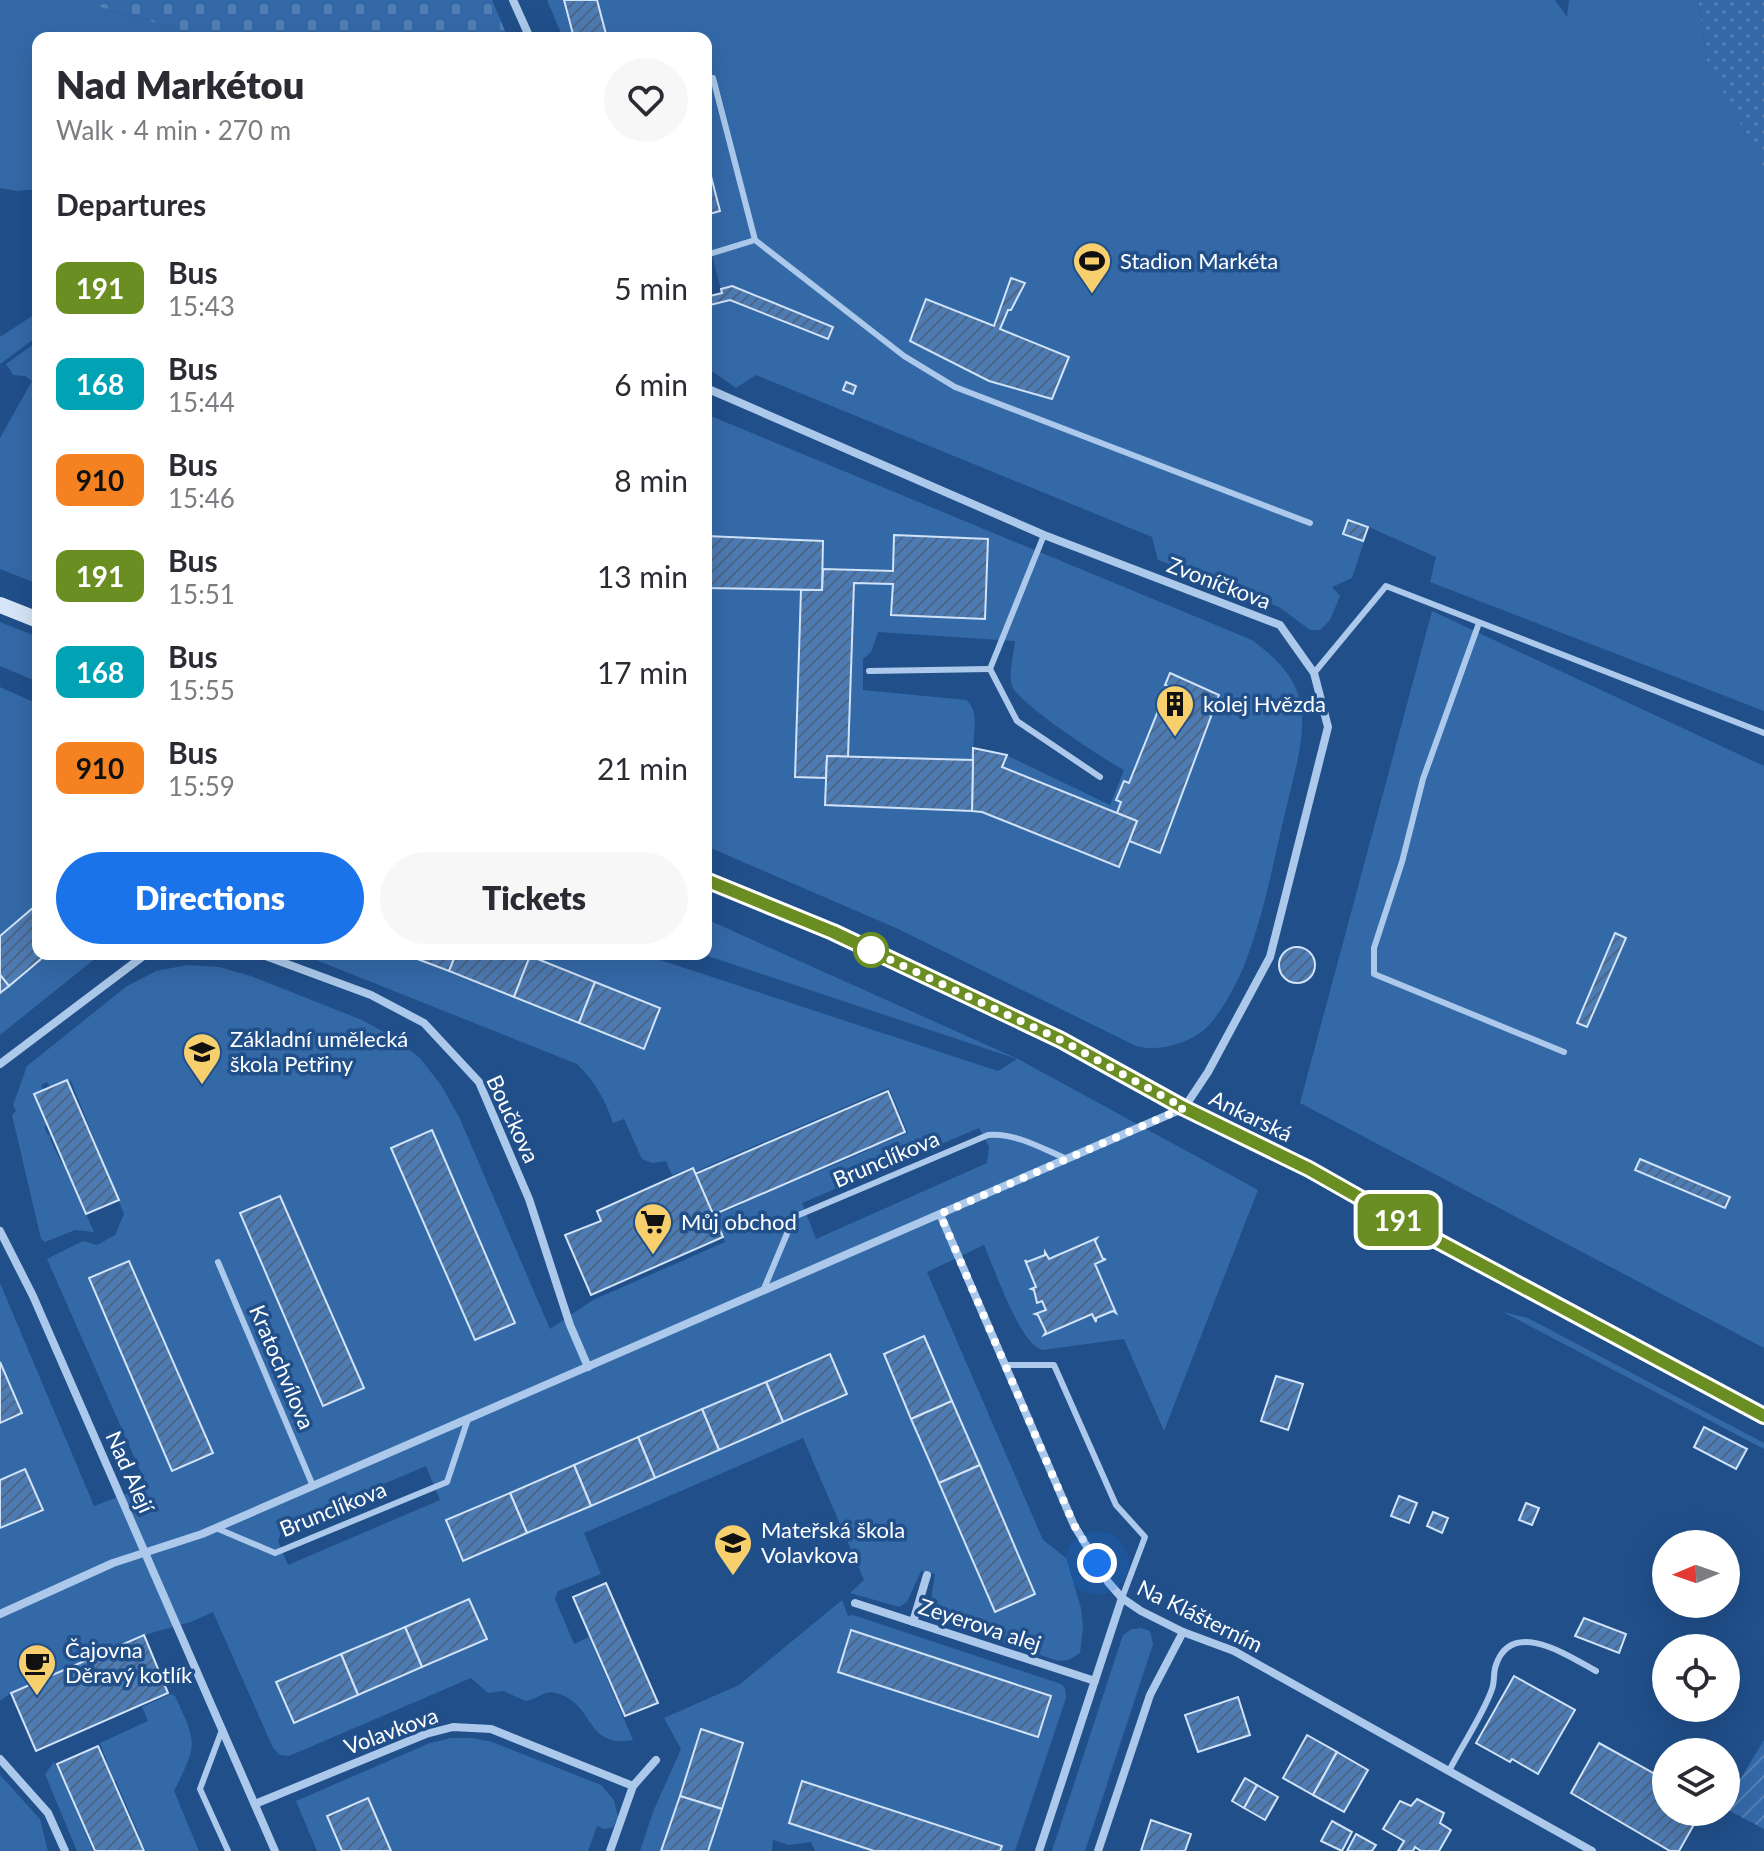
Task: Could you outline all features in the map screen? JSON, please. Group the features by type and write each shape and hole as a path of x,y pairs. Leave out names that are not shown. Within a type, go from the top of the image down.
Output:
{"street":[{"path":"513,0 527,32"},
{"name":"Zvoníčkova","path":"712,391 1044,535 1280,625 1314,673 1328,727 1270,957 1208,1072 1184,1108"},
{"path":"0,605 32,618"},
{"name":"Ankarská","path":"712,882 833,932 1047,1033 1184,1108 1309,1169 1764,1416"},
{"path":"0,1064 138,960"},
{"name":"Boučkova","path":"276,960 371,995 424,1023 479,1082 529,1199 570,1325 588,1367"},
{"name":"Brunclíkova","path":"0,1614 113,1563 216,1528 1184,1108"},
{"name":"Na Klášterním","path":"940,1214 1074,1525 1108,1582 1122,1598 1183,1632 1234,1651 1592,1851"},
{"name":"Nad Alejí","path":"0,1231 33,1296 275,1851"},
{"path":"913,1622 927,1575"},
{"path":"1039,1851 1122,1598"},
{"name":"Zeyerova alej","path":"855,1603 1095,1681"},
{"path":"1098,1851 1150,1695 1183,1632"},
{"name":"Volavkova","path":"255,1804 426,1734 453,1727 491,1729 633,1786"},
{"path":"0,1759 48,1813 65,1851"},
{"path":"610,1851 633,1786 656,1760"}],"lane":[{"path":"713,78 755,240 904,356 955,387 1310,523"},
{"path":"712,253 755,240"},
{"path":"1044,535 990,669 1017,721 1100,777"},
{"path":"1314,673 1386,586 1764,733"},
{"path":"1479,623 1423,779 1402,862 1374,948 1374,974 1564,1052"},
{"path":"869,671 990,669"},
{"name":"Brunclíkova","path":"763,1291 794,1217 988,1135 1000,1134 1067,1159"},
{"name":"Kratochvílova","path":"218,1262 313,1486"},
{"path":"1005,1365 1054,1365 1116,1505 1145,1537 1122,1598"},
{"name":"Brunclíkova","path":"216,1528 275,1553 447,1482 468,1419"},
{"path":"1449,1771 1492,1689 1496,1663 1506,1650 1519,1642 1532,1641 1551,1647 1596,1671"},
{"path":"222,1730 200,1789 228,1851"}],"green space":[{"path":"0,0 76,0 188,32 32,32 32,190 0,188"},
{"path":"76,0 492,0 505,32 188,32"},
{"name":"Stadion Markéta","path":"547,0 1555,0 1567,17 1569,0 1698,0 1707,62 1764,168 1764,711 1430,582 1436,557 1369,527 1352,578 1332,587 1340,596 1330,620 1320,630 1310,630 1279,607 1158,560 1152,537 756,375 736,388 712,371 712,296 722,293 712,256 712,32 560,32"},
{"path":"1698,0 1764,0 1764,168 1707,62"},
{"path":"32,316 32,340 0,364 0,337"},
{"path":"32,345 32,381 25,376 13,375 6,364"},
{"path":"32,381 32,582 0,569 0,438"},
{"path":"712,416 1252,640 1284,669 1299,696 1302,732 1298,758 1267,892 1249,953 1221,1010 1205,1029 1190,1039 1154,1048 1136,1046 896,928 712,849","holes":["823,569 893,571 984,619 892,615 893,584 854,583 847,757 827,756 801,590 822,590","878,632 1015,641 1011,681 1018,694 1063,731 1124,770 1110,805 1006,755 973,748 974,715 966,700 863,690 863,659 871,652","973,749 1002,767 1137,821 1119,867 982,812"]},
{"path":"1432,611 1764,766 1764,1348 1300,1103"},
{"path":"0,622 32,635 32,679 0,666"},
{"path":"0,687 32,701 32,909 0,936"},
{"path":"712,922 1018,1059 1258,1190 1164,1431 1124,1339 1042,1350 1033,1344 1016,1320 984,1245 927,1272 1043,1540 1066,1558 1081,1608 1083,1627 1080,1653 1069,1660 1058,1661 937,1620 930,1607 935,1574 921,1571 907,1602 899,1607 850,1593 864,1580 803,1438 584,1533 601,1574 558,1591 555,1599 574,1644 589,1637 633,1740 618,1741 599,1733 573,1701 562,1695 550,1692 526,1701 503,1691 488,1693 471,1678 289,1756 280,1755 273,1748 213,1612 191,1622 144,1635 11,1693 0,1701 0,1528 42,1510 25,1470 0,1480 0,1283 94,1506 147,1486 47,1259 83,1241 97,1245 115,1235 124,1214 71,1081 50,1087 47,1082 41,1085 43,1090 34,1094 48,1125 44,1127 48,1135 51,1134 50,1139 94,1232 75,1230 45,1242 41,1239 12,1115 16,1111 13,1105 27,1066 127,986 156,971 187,965 219,967 251,976 362,1020 393,1037 420,1058 441,1085 460,1119 550,1329 593,1300 725,1242 714,1216 741,1205 740,1202 869,1150 868,1147 877,1143 908,1133 889,1088 694,1172 692,1167 672,1175 666,1161 652,1163 642,1159 624,1119 613,1123 599,1091 577,1064 316,960 419,960 643,1049 660,1008 539,960 660,960 998,1071 1017,1059 712,957","holes":["979,1128 989,1147 987,1163 816,1239 802,1203","432,1130 515,1323 475,1340 392,1148","281,1196 364,1388 324,1406 240,1214","1097,1239 1095,1241 1103,1259 1106,1259 1095,1264 1116,1313 1113,1311 1096,1318 1096,1321 1092,1314 1044,1335 1046,1332 1038,1315 1035,1315 1046,1310 1033,1289 1036,1287 1025,1260 1027,1262 1045,1255 1045,1252 1049,1259","130,1261 213,1453 173,1471 89,1279","924,1337 1035,1593 995,1612 884,1355","830,1354 847,1395 463,1561 446,1520","426,1466 440,1500 288,1565 278,1541 283,1527","468,1599 486,1640 294,1723 277,1682"]},
{"path":"40,960 94,960 0,1035 0,993"},
{"path":"1503,1312 1528,1318 1764,1443 1764,1449"},
{"path":"842,1600 848,1616 853,1615 1061,1684 1065,1688 1066,1698 1015,1851 1000,1851 1001,1846 803,1781 789,1823 874,1851 815,1851 811,1842 789,1845 773,1840 772,1851 708,1851 743,1743 702,1729 661,1851 640,1851 653,1812 681,1749 664,1718 739,1685","holes":["852,1630 1050,1696 1038,1737 838,1672"]},
{"path":"1132,1629 1150,1631 1153,1644 1085,1851 1052,1851 1123,1635"},
{"path":"171,1694 175,1696 188,1724 192,1744 174,1791 199,1851 146,1851 138,1839 140,1837 100,1743 148,1721 142,1707"},
{"path":"451,1738 492,1742 601,1785 614,1800 618,1817 613,1827 604,1829 597,1826 588,1851 391,1851 368,1798 342,1851 317,1851 296,1801 430,1743"},
{"path":"1764,1740 1764,1829 1740,1816 1740,1780"},
{"path":"54,1762 74,1800 93,1851 77,1851 45,1774"},
{"path":"0,1775 40,1819 48,1851 0,1851"}],"building":[{"path":"564,0 597,0 605,32 572,32"},
{"path":"712,180 720,211 712,213"},
{"path":"1011,278 1025,283 1000,329 1069,357 1052,399 989,381 910,341 926,299 994,326"},
{"path":"732,286 833,327 828,339 730,300 712,304 712,296 722,293 721,289"},
{"path":"846,382 856,386 853,394 843,390"},
{"path":"1348,520 1368,527 1363,541 1343,534"},
{"path":"894,535 988,539 985,619 891,615 893,584 854,583 848,757 827,756 826,778 795,777 801,590 822,590 823,569 893,571"},
{"path":"712,536 823,541 822,590 712,588"},
{"name":"kolej Hvězda","path":"1170,673 1219,695 1160,853 1129,841 1137,821 1117,813 1121,802 1116,800 1124,781 1129,783 1168,686 1165,685"},
{"path":"973,748 1007,755 1002,767 1137,821 1119,867 982,812 972,811"},
{"path":"827,756 973,760 972,811 825,805"},
{"path":"32,909 32,960 40,960 9,986 0,975 0,936"},
{"path":"1615,933 1626,938 1587,1027 1577,1023"},
{"path":"1297,947 1310,952 1315,965 1310,978 1297,983 1284,978 1279,965 1284,952"},
{"path":"420,960 454,960 449,971"},
{"path":"454,960 528,960 514,997 449,971"},
{"path":"528,960 540,960 595,982 579,1023 514,997"},
{"path":"0,975 9,986 0,993"},
{"path":"595,982 660,1008 644,1049 579,1023"},
{"path":"67,1080 119,1200 86,1214 34,1094"},
{"path":"888,1091 905,1132 713,1215 695,1174"},
{"path":"432,1130 515,1323 475,1340 391,1148"},
{"path":"1640,1159 1730,1197 1725,1208 1635,1170"},
{"path":"693,1168 723,1237 591,1295 565,1235 601,1221 597,1211"},
{"path":"280,1196 364,1388 323,1406 240,1213"},
{"path":"1097,1238 1095,1241 1103,1259 1106,1259 1095,1264 1116,1313 1113,1311 1096,1318 1096,1322 1092,1314 1044,1335 1046,1332 1035,1314 1046,1310 1042,1301 1037,1303 1031,1289 1036,1287 1025,1260 1027,1262 1045,1255 1045,1252 1049,1259"},
{"path":"129,1261 213,1453 172,1471 89,1278"},
{"path":"924,1336 952,1401 911,1419 884,1354"},
{"path":"830,1354 847,1394 783,1422 766,1382"},
{"path":"0,1362 22,1413 0,1423"},
{"path":"1276,1376 1303,1384 1288,1430 1261,1421"},
{"path":"766,1382 783,1422 719,1450 702,1409"},
{"path":"952,1401 980,1465 939,1483 911,1419"},
{"path":"702,1409 719,1450 655,1478 638,1437"},
{"path":"1704,1427 1747,1449 1736,1469 1694,1447"},
{"path":"638,1437 655,1478 591,1506 574,1465"},
{"path":"574,1465 591,1506 527,1533 510,1493"},
{"path":"980,1465 1035,1594 995,1612 939,1483"},
{"path":"25,1469 43,1510 0,1528 0,1480"},
{"path":"510,1493 527,1533 463,1561 446,1520"},
{"path":"1399,1496 1417,1503 1409,1523 1391,1516"},
{"path":"1526,1503 1539,1508 1532,1525 1519,1520"},
{"path":"1433,1512 1448,1518 1442,1533 1427,1526"},
{"path":"606,1583 658,1703 625,1716 573,1597"},
{"path":"469,1599 487,1639 422,1667 405,1627"},
{"path":"1584,1618 1626,1634 1619,1653 1575,1636"},
{"path":"405,1627 422,1667 358,1695 341,1654"},
{"path":"851,1630 1051,1696 1038,1737 838,1672"},
{"path":"144,1635 168,1693 36,1751 11,1693"},
{"path":"341,1654 358,1695 294,1723 276,1682"},
{"path":"1514,1676 1575,1710 1538,1774 1476,1743"},
{"path":"1238,1697 1250,1735 1198,1752 1185,1715"},
{"path":"701,1729 743,1743 722,1809 680,1796"},
{"path":"1307,1735 1337,1752 1313,1795 1283,1778"},
{"path":"1599,1743 1652,1772 1652,1826 1693,1826 1679,1851 1670,1851 1571,1793"},
{"path":"98,1746 144,1851 95,1851 57,1764"},
{"path":"1337,1752 1368,1770 1344,1812 1313,1795"},
{"path":"1245,1778 1257,1785 1244,1808 1232,1801"},
{"path":"802,1781 1002,1846 1000,1851 874,1851 789,1823"},
{"path":"1257,1785 1278,1797 1265,1820 1244,1808"},
{"path":"680,1796 722,1809 708,1851 661,1851"},
{"path":"368,1798 391,1851 342,1851 327,1816"},
{"path":"1417,1799 1444,1813 1440,1823 1451,1830 1439,1851 1421,1851 1415,1847 1413,1851 1398,1851 1404,1841 1383,1829 1400,1801 1411,1806"},
{"path":"1151,1820 1191,1834 1185,1851 1141,1851"},
{"path":"1332,1821 1352,1832 1342,1851 1321,1841"},
{"path":"1356,1834 1376,1845 1372,1851 1347,1851"}],"bus line":[{"name":"191","path":"712,882 833,932 1061,1040 1184,1108 1309,1169 1764,1416"}],"place":[{"name":"Stadion Markéta","path":"1092,295"},
{"name":"kolej Hvězda","path":"1175,738"},
{"name":"Základní umělecká škola Petřiny","path":"202,1086"},
{"name":"Můj obchod","path":"653,1256"},
{"name":"Mateřská škola Volavkova","path":"733,1577"},
{"name":"Čajovna Děravý kotlík","path":"37,1697"}],"route":[{"path":"871,950 861,946 1061,1040 1184,1108 940,1214 1074,1525 1097,1563"}]}
